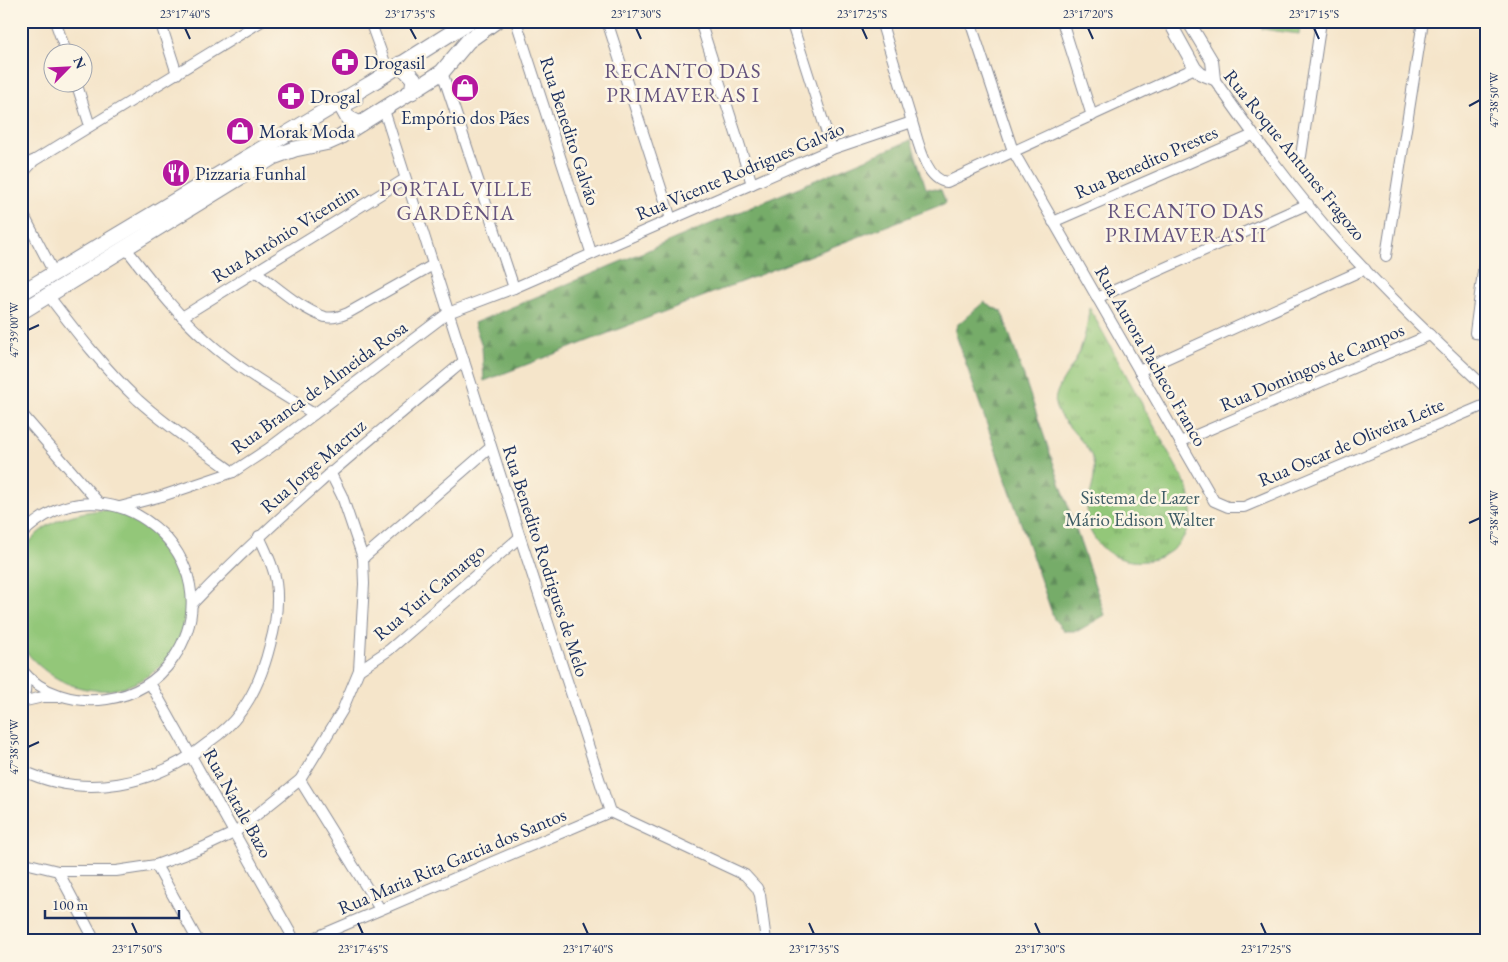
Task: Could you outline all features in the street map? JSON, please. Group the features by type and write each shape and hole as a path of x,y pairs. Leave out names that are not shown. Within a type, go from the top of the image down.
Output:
{"main road":[{"path":"21,293 370,84 470,21"},
{"path":"21,312 273,158 294,148 329,142 384,110 442,72 468,40 496,21"},
{"path":"394,68 414,79 412,92"},
{"path":"360,124 348,118 344,109 347,103 365,93 370,84"}],"street":[{"path":"55,21 62,42"},
{"path":"160,21 177,74"},
{"path":"21,166 35,160 262,21"},
{"path":"370,21 394,68"},
{"name":"Rua Benedito Galvão","path":"516,21 592,252"},
{"path":"607,21 671,219"},
{"path":"700,21 752,184"},
{"path":"791,21 832,150"},
{"path":"881,21 929,170 943,181 949,181 1195,68"},
{"name":"Rua Aurora Pacheco Franco","path":"970,21 1013,151 1214,501 1228,507"},
{"path":"1062,21 1092,116"},
{"name":"Rua Roque Antunes Fragozo","path":"1169,21 1195,68 1201,74 1214,79 1253,135 1341,244 1430,335 1487,389"},
{"path":"1188,21 1212,59 1214,79"},
{"path":"1301,156 1322,21"},
{"path":"1386,256 1423,21"},
{"path":"442,72 514,288"},
{"path":"79,92 90,126"},
{"name":"Rua Benedito Rodrigues de Melo","path":"384,110 610,812"},
{"name":"Rua Vicente Rodrigues Galvão","path":"448,313 514,288 592,252 832,150 912,122"},
{"name":"Rua Benedito Prestes","path":"1054,222 1253,135"},
{"path":"21,175 35,160"},
{"name":"Rua Antônio Vicentim","path":"182,317 405,178"},
{"path":"1097,298 1308,204"},
{"path":"21,210 54,273"},
{"path":"1487,241 1475,333 1485,334 1487,326"},
{"path":"125,247 158,290 206,340 245,370 314,414"},
{"path":"255,272 299,303 326,317 336,317 348,313 433,264"},
{"path":"1139,371 1365,269"},
{"path":"48,295 105,367 139,400 177,432 233,472"},
{"name":"Rua Branca de Almeida Rosa","path":"120,507 162,496 233,472 314,414 448,313"},
{"name":"Rua Domingos de Campos","path":"1180,442 1430,335"},
{"name":"Rua Jorge Macruz","path":"192,604 259,536 330,472 464,361"},
{"name":"Rua Oscar de Oliveira Leite","path":"1228,507 1244,507 1487,404"},
{"path":"21,413 99,503"},
{"path":"363,558 491,447"},
{"path":"21,862 58,872 116,871 156,865 202,848 234,833 300,780 342,711 359,670 364,584 363,558 342,496 330,472"},
{"name":"Rua Branca de Almeida Rosa","path":"21,535 32,523 56,510 84,503 99,503 120,507 147,519 166,536 180,556 189,579 192,604"},
{"path":"21,770 43,780 85,785 123,784 168,770 191,756 228,727 240,714 250,698 267,659 277,617 276,581 259,536"},
{"name":"Rua Yuri Camargo","path":"359,670 389,650 520,537"},
{"path":"21,702 43,698 65,697 95,701 124,697 150,683 167,668 180,649 189,627 192,604"},
{"path":"24,672 44,688 65,697"},
{"path":"21,697 25,692 24,672"},
{"name":"Rua Natale Bazo","path":"150,683 295,941"},
{"path":"300,780 380,909"},
{"path":"610,812 744,875 757,888 760,895 766,941"},
{"name":"Rua Maria Rita Garcia dos Santos","path":"307,941 610,812"},
{"path":"156,865 198,941"},
{"path":"58,872 95,941"}],"green space":[{"path":"1263,21 1300,21 1299,34 1262,29"},
{"path":"911,140 926,188 941,190 946,203 484,381 482,346 474,323"},
{"path":"984,302 1002,312 1105,615 1078,631 1064,631 1054,619 955,332 957,325"},
{"name":"Sistema de Lazer Mário Edison Walter","path":"1089,307 1188,488 1191,516 1182,539 1172,550 1160,557 1146,561 1132,561 1118,557 1105,550 1095,539 1089,527 1087,516 1087,506 1094,477 1091,455 1056,409 1057,391 1076,359 1087,327"},
{"path":"107,510 137,520 161,538 174,555 183,573 188,601 185,620 176,647 166,662 149,675 132,684 114,689 96,690 62,681 32,659 21,644 20,571 22,555 28,544 37,534 58,520 83,513"}],"place":[{"name":"Drogasil","path":"345,62"},
{"name":"Empório dos Pães","path":"465,88"},
{"name":"Drogal","path":"291,96"},
{"name":"Morak Moda","path":"240,131"},
{"name":"Pizzaria Funhal","path":"176,173"}],"district":[{"name":"RECANTO DAS PRIMAVERAS I","path":"683,82"},
{"name":"PORTAL VILLE GARDÊNIA","path":"456,200"},
{"name":"RECANTO DAS PRIMAVERAS II","path":"1186,222"}]}
